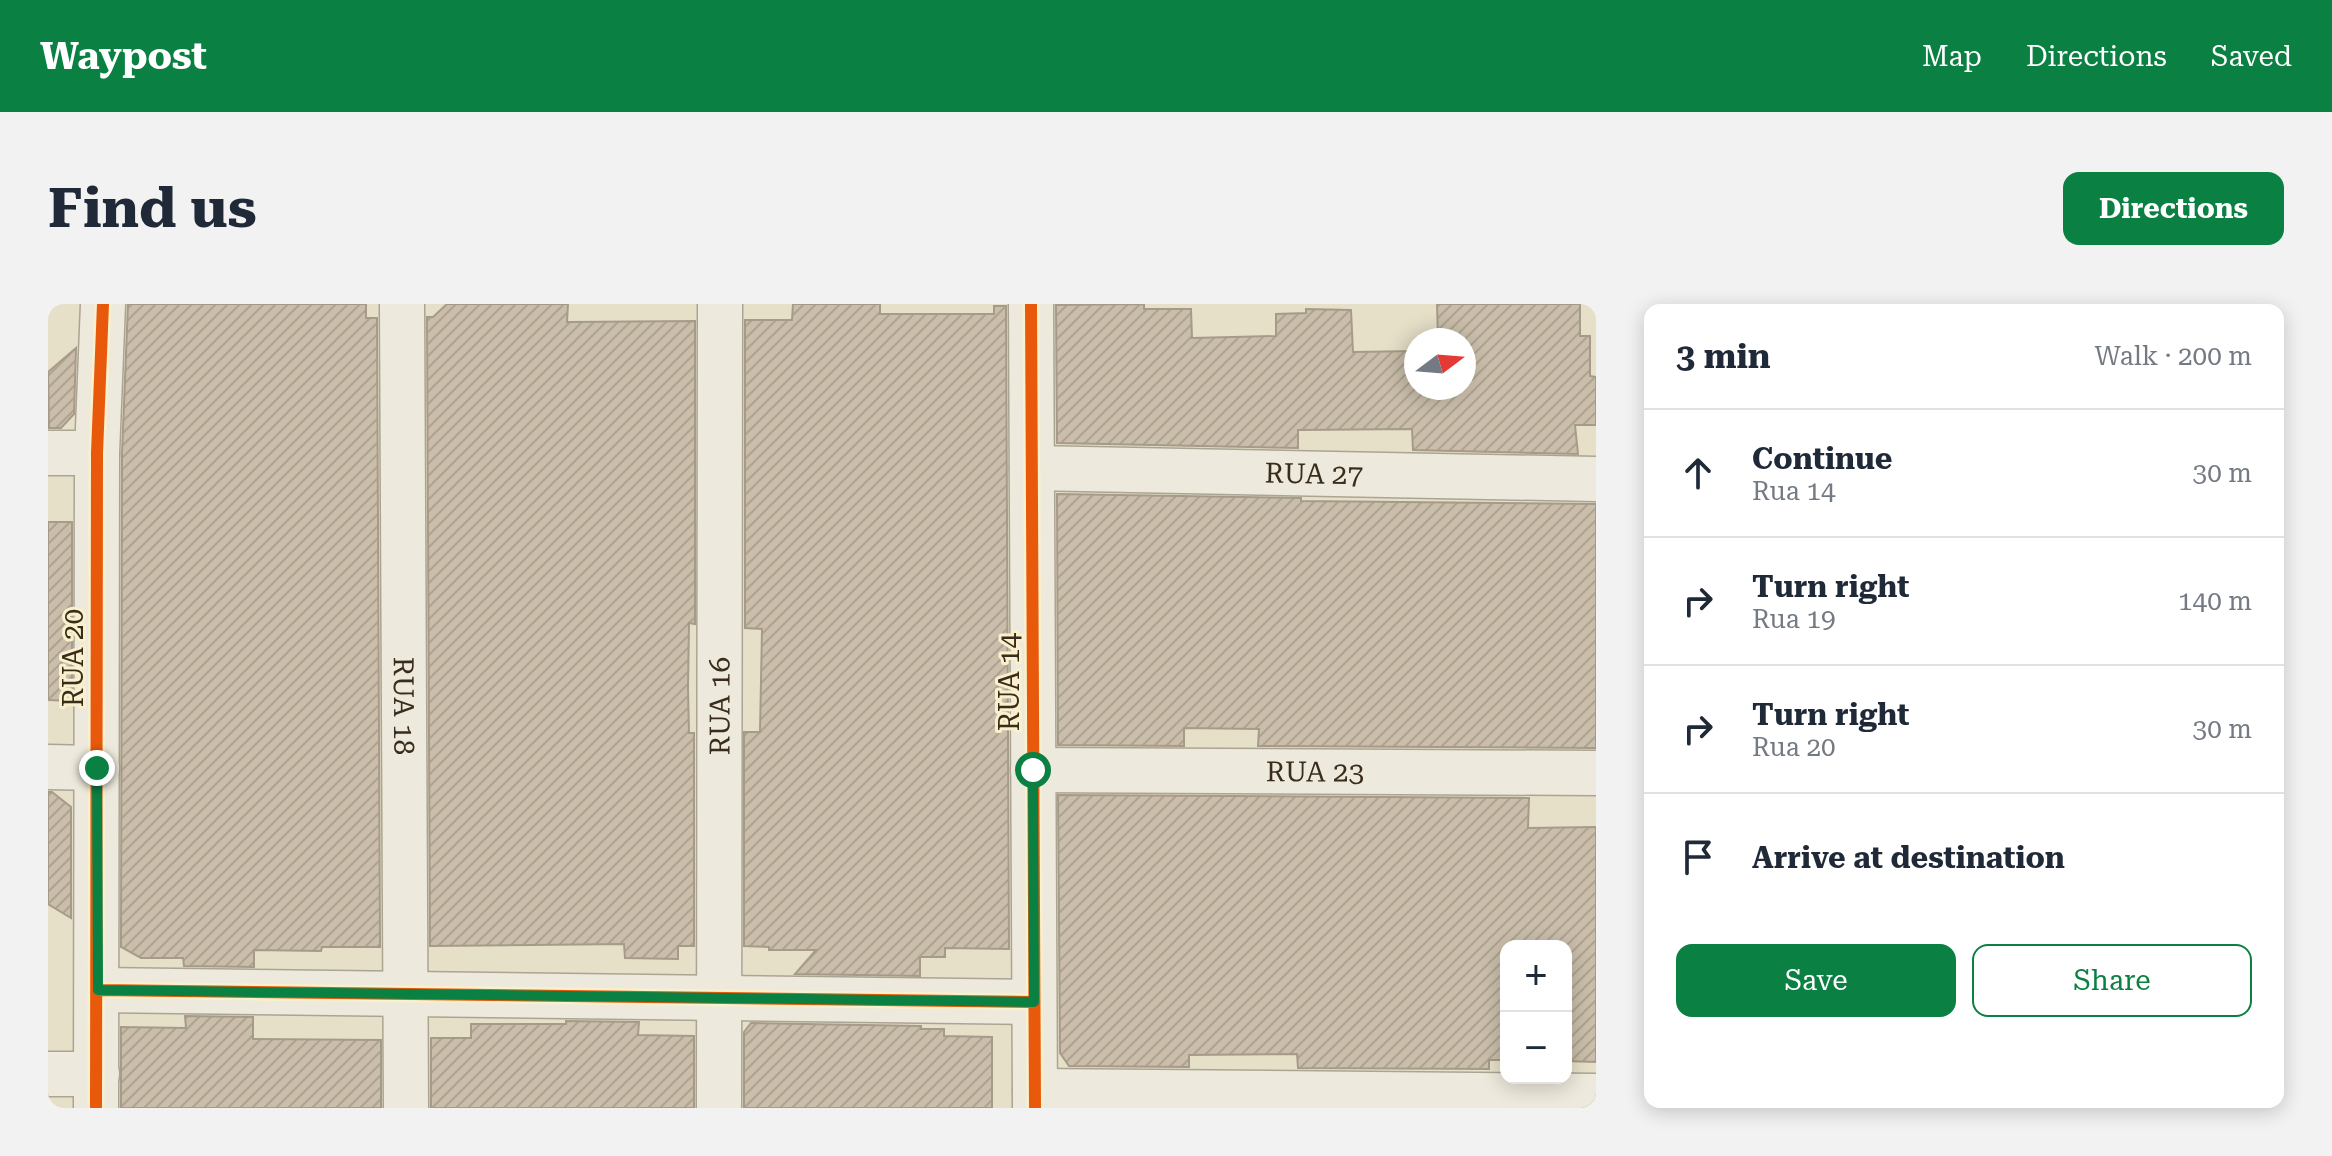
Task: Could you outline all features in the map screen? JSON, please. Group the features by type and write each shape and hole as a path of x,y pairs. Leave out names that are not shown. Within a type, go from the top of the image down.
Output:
{"street":[{"name":"RUA 20","path":"96,1091 97,453 103,304"},
{"name":"RUA 18","path":"402,304 406,1108"},
{"name":"RUA 16","path":"719,1108 720,304"},
{"name":"RUA 14","path":"1031,304 1035,1100"},
{"path":"48,453 97,453"},
{"name":"RUA 27","path":"1032,468 1596,479"},
{"path":"48,767 97,768"},
{"name":"RUA 23","path":"1033,770 1596,773"},
{"path":"98,990 1034,1002"},
{"path":"48,1074 96,1091"},
{"path":"1035,1100 1596,1096"}],"building":[{"path":"128,304 366,304 366,318 377,318 380,947 322,947 321,951 254,950 254,967 184,966 183,958 141,958 121,947 122,454"},
{"path":"447,304 568,304 567,322 695,321 695,624 689,623 688,688 689,733 694,733 694,946 678,946 678,959 625,958 624,944 430,946 427,317 433,317"},
{"path":"793,304 880,304 880,314 994,314 994,306 1006,306 1009,949 945,948 945,957 920,957 920,976 795,974 816,950 769,950 769,947 744,946 744,732 760,732 762,629 745,628 745,320 792,320"},
{"path":"1144,304 1144,309 1191,309 1192,338 1276,336 1276,314 1306,313 1306,309 1351,310 1353,352 1404,351 1404,400 1476,400 1476,328 1438,328 1437,304 1580,304 1580,336 1590,336 1590,376 1596,377 1596,425 1575,425 1578,454 1413,450 1412,429 1298,430 1298,448 1057,443 1056,305"},
{"path":"76,348 74,414 61,428 49,428 48,372"},
{"path":"1057,494 1301,498 1301,501 1596,504 1596,748 1258,746 1259,729 1184,728 1184,746 1058,745"},
{"path":"48,522 72,522 72,701 48,700"},
{"path":"48,792 71,807 71,918 48,904"},
{"path":"1058,795 1529,798 1528,828 1596,827 1596,1062 1572,1061 1572,940 1500,940 1500,1060 1489,1060 1489,1069 1298,1068 1297,1054 1189,1055 1189,1067 1069,1066 1060,1053"},
{"path":"185,1016 253,1017 253,1039 381,1040 381,1108 121,1108 121,1027 186,1028"},
{"path":"566,1021 639,1022 638,1035 694,1036 694,1108 431,1108 431,1038 471,1038 471,1024 566,1024"},
{"path":"751,1023 921,1026 921,1029 944,1029 944,1036 992,1037 992,1108 744,1108 744,1032"}],"cycle path":[{"path":"96,1108 97,453 103,304"},
{"path":"1031,304 1035,1108"},
{"path":"98,990 1034,1002"}],"route":[{"path":"97,768 98,990 1034,1002 1033,770"}]}
